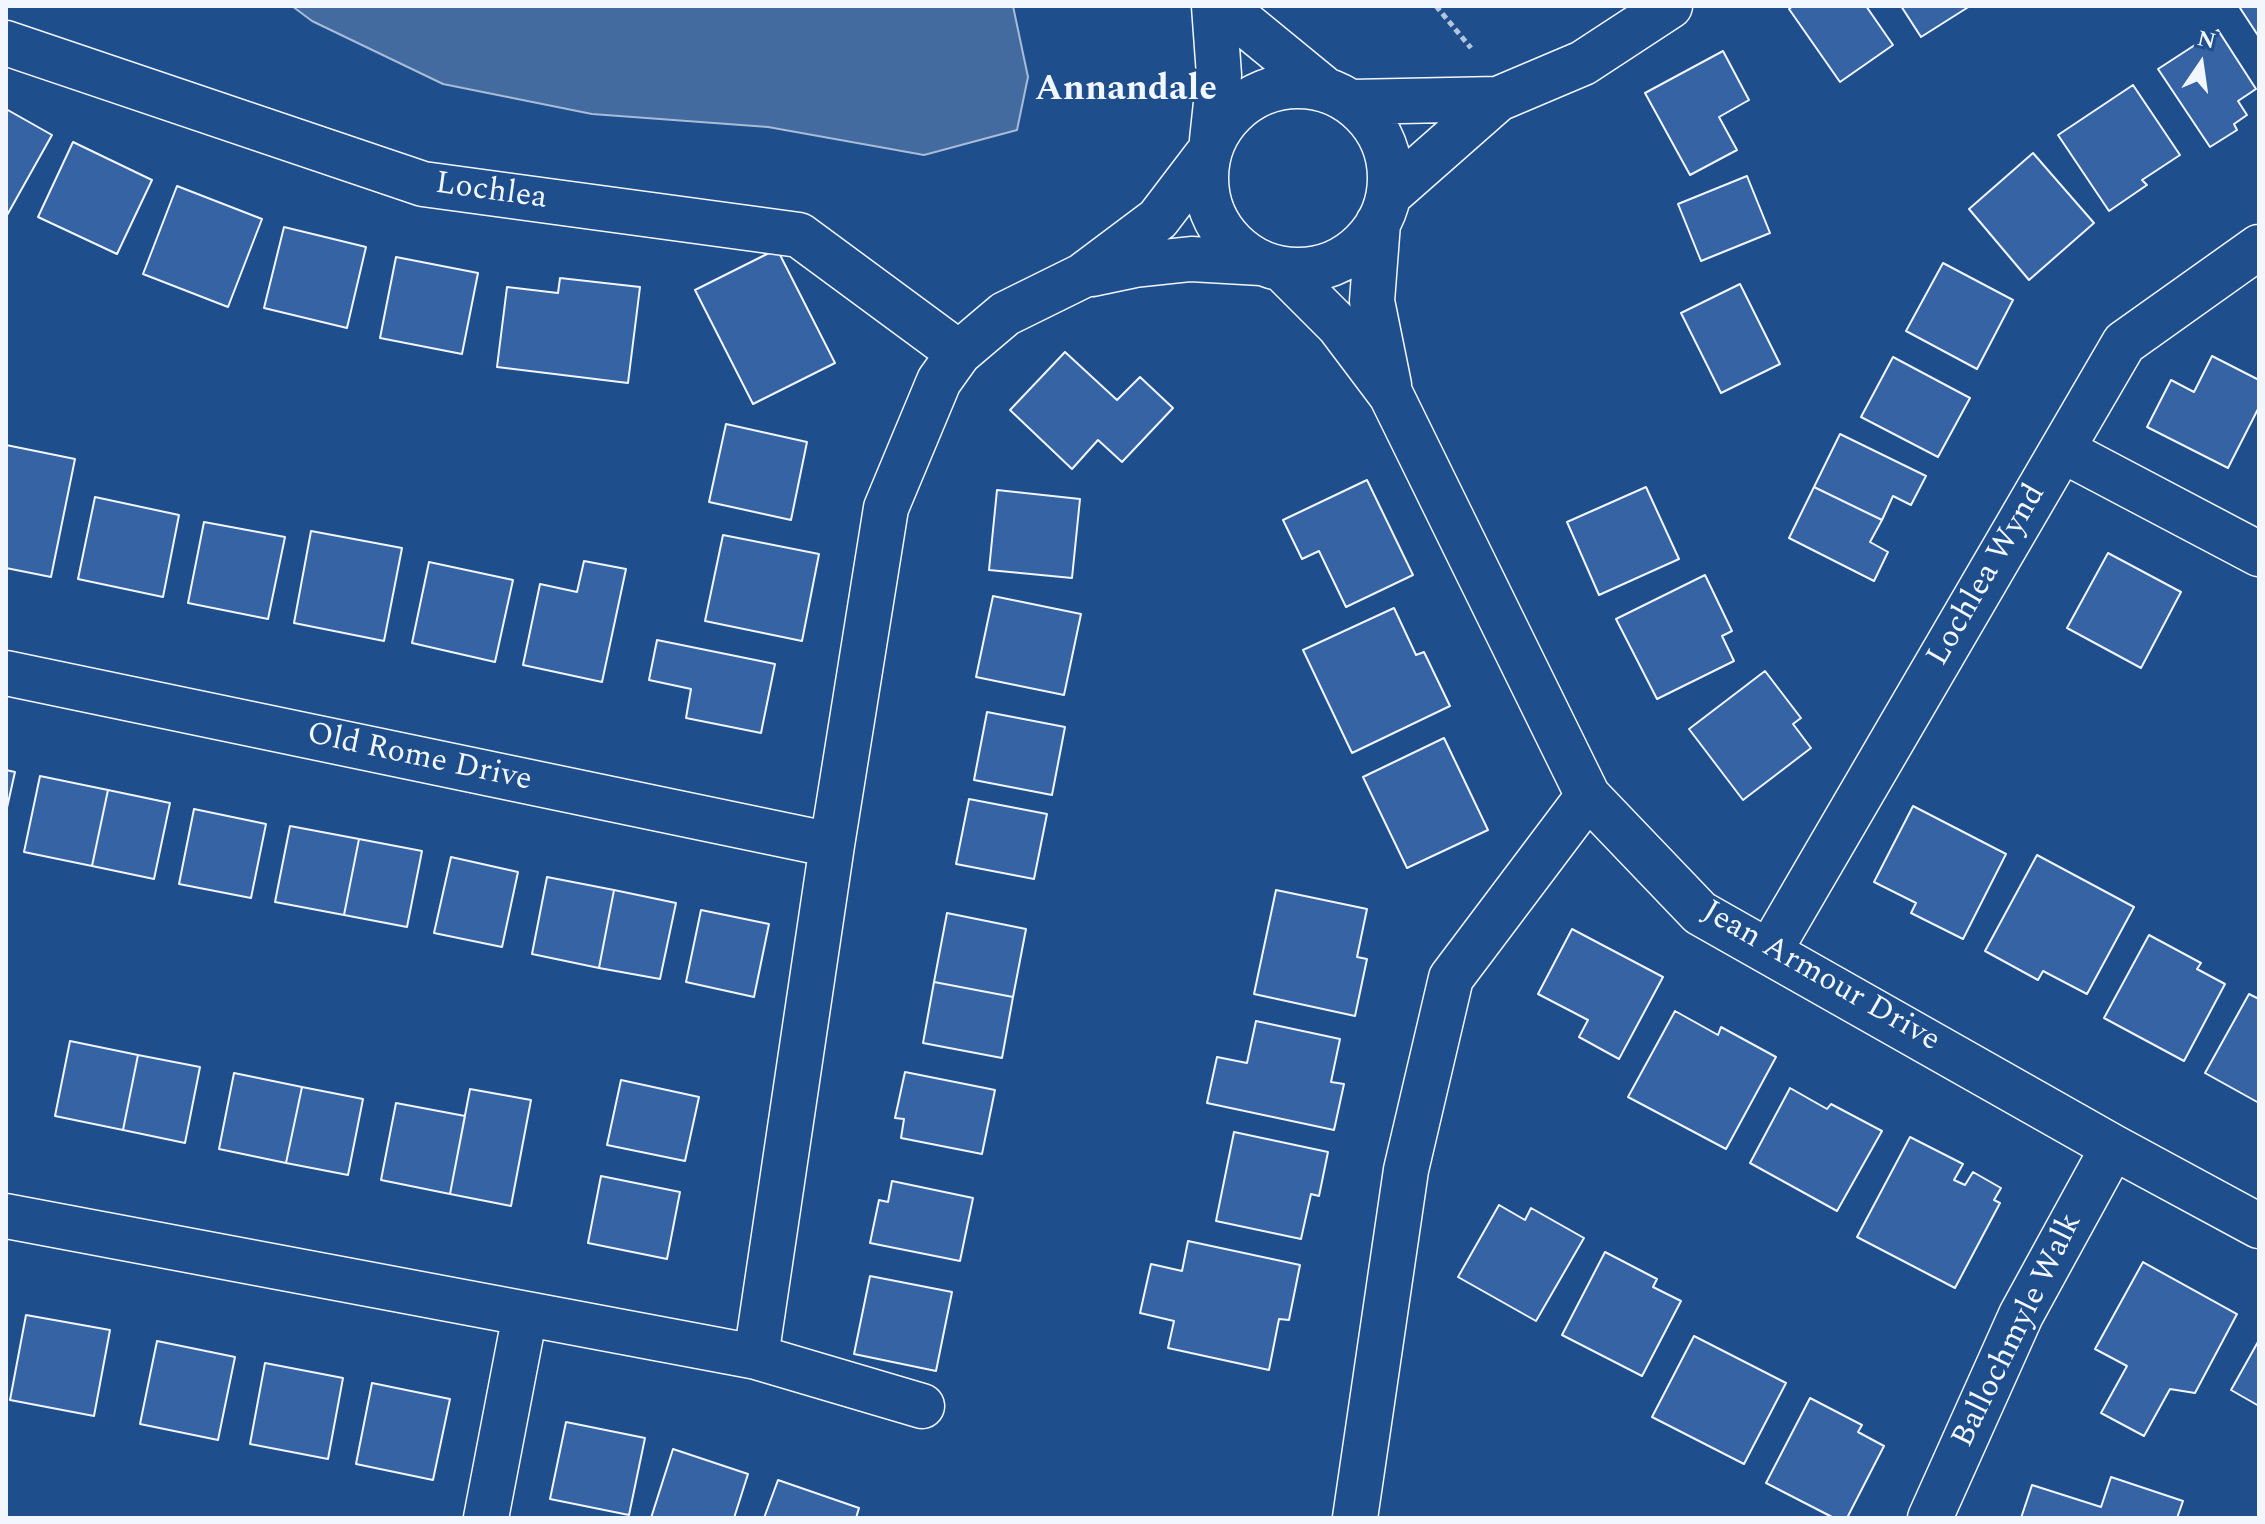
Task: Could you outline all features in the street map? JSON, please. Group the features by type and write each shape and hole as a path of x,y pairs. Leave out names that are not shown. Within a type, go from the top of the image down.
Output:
{"street":[{"path":"1214,6 1219,75 1205,189 1210,211 1226,238 1272,267"},
{"path":"1223,6 1367,115 1384,143 1390,170 1383,209"},
{"path":"1082,276 1135,265 1191,259 1315,270 1353,253 1365,242 1383,209 1498,99 1583,63 1644,13"},
{"name":"Lochlea","path":"6,43 423,184 799,235 959,353"},
{"path":"756,1357 886,508 939,381 959,353 1005,314 1082,276 1158,219 1239,105 1268,89 1290,84 1337,95 1498,99"},
{"name":"Jean Armour Drive","path":"1383,209 1372,301 1391,395"},
{"name":"Lochlea Wynd","path":"1769,952 2124,343 2259,247"},
{"name":"Jean Armour Drive","path":"1272,267 1339,326 1391,395 1588,796 1700,913 2259,1226"},
{"path":"2062,450 2259,554"},
{"name":"Old Rome Drive","path":"6,673 832,845"},
{"path":"1355,1518 1406,1170 1451,978 1588,796"},
{"name":"Ballochmyle Walk","path":"1930,1518 2021,1315 2113,1147"},
{"path":"6,1216 756,1357 922,1406"},
{"path":"486,1518 525,1314"}],"water":[{"path":"292,6 1013,6 1028,77 1017,130 924,155 768,127 592,114 443,84 312,21"}],"building":[{"path":"1793,6 1866,6 1893,45 1840,82 1789,9"},
{"path":"1901,6 1970,6 1921,37"},
{"path":"2259,6 2259,37 2240,8"},
{"path":"2218,30 2256,89 2238,101 2247,115 2234,124 2237,130 2210,147 2158,69"},
{"path":"1723,51 1749,100 1719,117 1737,150 1690,175 1645,93"},
{"path":"2133,85 2180,155 2142,180 2147,185 2109,211 2058,135"},
{"path":"6,109 52,135 6,217"},
{"path":"73,142 152,180 117,254 38,217"},
{"path":"2033,153 2094,223 2029,280 1969,209"},
{"path":"1747,176 1770,233 1701,261 1678,204"},
{"path":"177,186 262,219 228,307 143,274"},
{"path":"284,227 366,247 347,328 264,308"},
{"path":"777,249 835,363 753,404 695,290"},
{"path":"396,257 478,273 462,354 380,338"},
{"path":"1943,263 2013,300 1977,369 1906,331"},
{"path":"560,278 640,287 628,383 497,367 507,287 558,293"},
{"path":"1740,284 1780,364 1721,393 1681,313"},
{"path":"1065,352 1117,400 1140,377 1173,408 1122,462 1098,440 1072,469 1010,410"},
{"path":"2212,356 2259,380 2259,407 2228,468 2147,427 2171,380 2194,392"},
{"path":"1893,357 1970,398 1938,457 1861,417"},
{"path":"726,424 807,442 791,520 709,502"},
{"path":"1840,434 1926,476 1911,505 1893,496 1882,520 1814,487"},
{"path":"6,445 75,459 51,577 6,568"},
{"path":"1367,480 1413,575 1346,607 1319,551 1302,559 1283,520"},
{"path":"1646,487 1679,559 1599,595 1567,522"},
{"path":"1814,487 1882,520 1870,542 1888,552 1874,581 1789,538"},
{"path":"997,490 1080,499 1072,578 989,570"},
{"path":"95,497 179,515 163,597 78,579"},
{"path":"204,522 285,537 268,619 188,603"},
{"path":"311,531 402,548 384,641 294,623"},
{"path":"723,535 819,554 802,641 705,621"},
{"path":"2108,553 2181,592 2141,668 2067,628"},
{"path":"584,561 626,569 602,682 523,665 540,584 577,592"},
{"path":"429,562 513,580 495,662 412,643"},
{"path":"1705,575 1732,631 1722,636 1734,661 1657,699 1616,619"},
{"path":"993,596 1081,614 1064,695 976,677"},
{"path":"1394,608 1416,655 1424,652 1450,706 1352,753 1303,650"},
{"path":"657,640 775,664 761,733 686,718 691,689 649,680"},
{"path":"1765,671 1801,718 1793,724 1811,748 1743,800 1689,729"},
{"path":"987,712 1065,727 1052,795 974,780"},
{"path":"1444,738 1488,830 1407,868 1363,777"},
{"path":"6,770 15,772 6,812"},
{"path":"40,776 108,790 92,866 24,852"},
{"path":"108,790 170,803 154,879 92,866"},
{"path":"969,799 1047,814 1034,879 956,864"},
{"path":"1913,806 2006,854 1963,939 1911,913 1916,903 1874,882"},
{"path":"194,809 266,824 251,898 179,884"},
{"path":"290,826 359,839 344,915 275,902"},
{"path":"359,839 422,851 407,927 344,915"},
{"path":"2037,855 2134,907 2087,994 2043,971 2038,980 1985,951"},
{"path":"451,857 518,872 502,947 434,933"},
{"path":"547,877 614,890 599,968 532,954"},
{"path":"614,890 676,903 660,979 599,968"},
{"path":"1276,890 1367,909 1357,957 1367,959 1355,1016 1254,994"},
{"path":"701,910 769,924 754,997 686,982"},
{"path":"947,913 1026,929 1013,997 934,982"},
{"path":"1572,929 1663,977 1619,1059 1579,1037 1588,1020 1538,994"},
{"path":"2149,935 2201,963 2197,969 2225,984 2184,1061 2104,1018"},
{"path":"934,982 1013,997 1002,1058 923,1043"},
{"path":"2249,994 2259,999 2259,1103 2205,1073"},
{"path":"1675,1011 1718,1035 1721,1027 1776,1057 1726,1149 1628,1097"},
{"path":"1256,1021 1340,1039 1331,1082 1344,1084 1334,1130 1207,1103 1217,1057 1247,1063"},
{"path":"70,1041 138,1055 123,1130 55,1116"},
{"path":"138,1055 200,1067 185,1143 123,1130"},
{"path":"905,1072 995,1090 982,1154 901,1138 904,1119 895,1118"},
{"path":"234,1073 302,1087 286,1163 219,1149"},
{"path":"621,1080 699,1097 685,1161 607,1145"},
{"path":"302,1087 363,1099 348,1175 286,1163"},
{"path":"1790,1088 1827,1109 1831,1104 1882,1131 1837,1211 1750,1163"},
{"path":"470,1089 531,1100 511,1206 450,1194"},
{"path":"396,1103 465,1116 450,1194 381,1180"},
{"path":"1234,1132 1328,1152 1319,1196 1311,1194 1301,1239 1216,1221"},
{"path":"1910,1137 1963,1164 1954,1180 1965,1185 1973,1172 2001,1188 1994,1200 2000,1203 1955,1288 1857,1237"},
{"path":"601,1176 680,1192 667,1259 588,1243"},
{"path":"892,1181 973,1198 960,1261 870,1243 879,1200 888,1202"},
{"path":"1499,1205 1525,1220 1531,1208 1584,1238 1536,1321 1458,1277"},
{"path":"1188,1241 1300,1265 1289,1320 1279,1319 1269,1370 1168,1348 1174,1321 1140,1313 1151,1264 1182,1271"},
{"path":"1605,1252 1657,1279 1653,1287 1681,1301 1642,1376 1562,1335"},
{"path":"2143,1262 2237,1314 2195,1393 2170,1389 2144,1436 2101,1413 2127,1366 2095,1349"},
{"path":"870,1276 952,1292 936,1371 854,1354"},
{"path":"26,1315 110,1330 94,1416 10,1400"},
{"path":"1694,1336 1786,1383 1744,1464 1652,1417"},
{"path":"2259,1340 2259,1406 2231,1390"},
{"path":"157,1341 235,1357 218,1440 140,1424"},
{"path":"265,1363 343,1378 328,1459 250,1444"},
{"path":"372,1383 450,1399 433,1480 356,1464"},
{"path":"1810,1398 1862,1425 1858,1432 1884,1446 1847,1518 1834,1518 1766,1483"},
{"path":"566,1422 645,1438 629,1515 550,1499"},
{"path":"673,1449 748,1474 734,1518 651,1518"},
{"path":"2111,1477 2183,1501 2177,1518 2021,1518 2032,1485 2101,1507"},
{"path":"778,1480 859,1508 856,1518 764,1518"}],"district":[{"name":"Annandale","path":"1126,92"}]}
